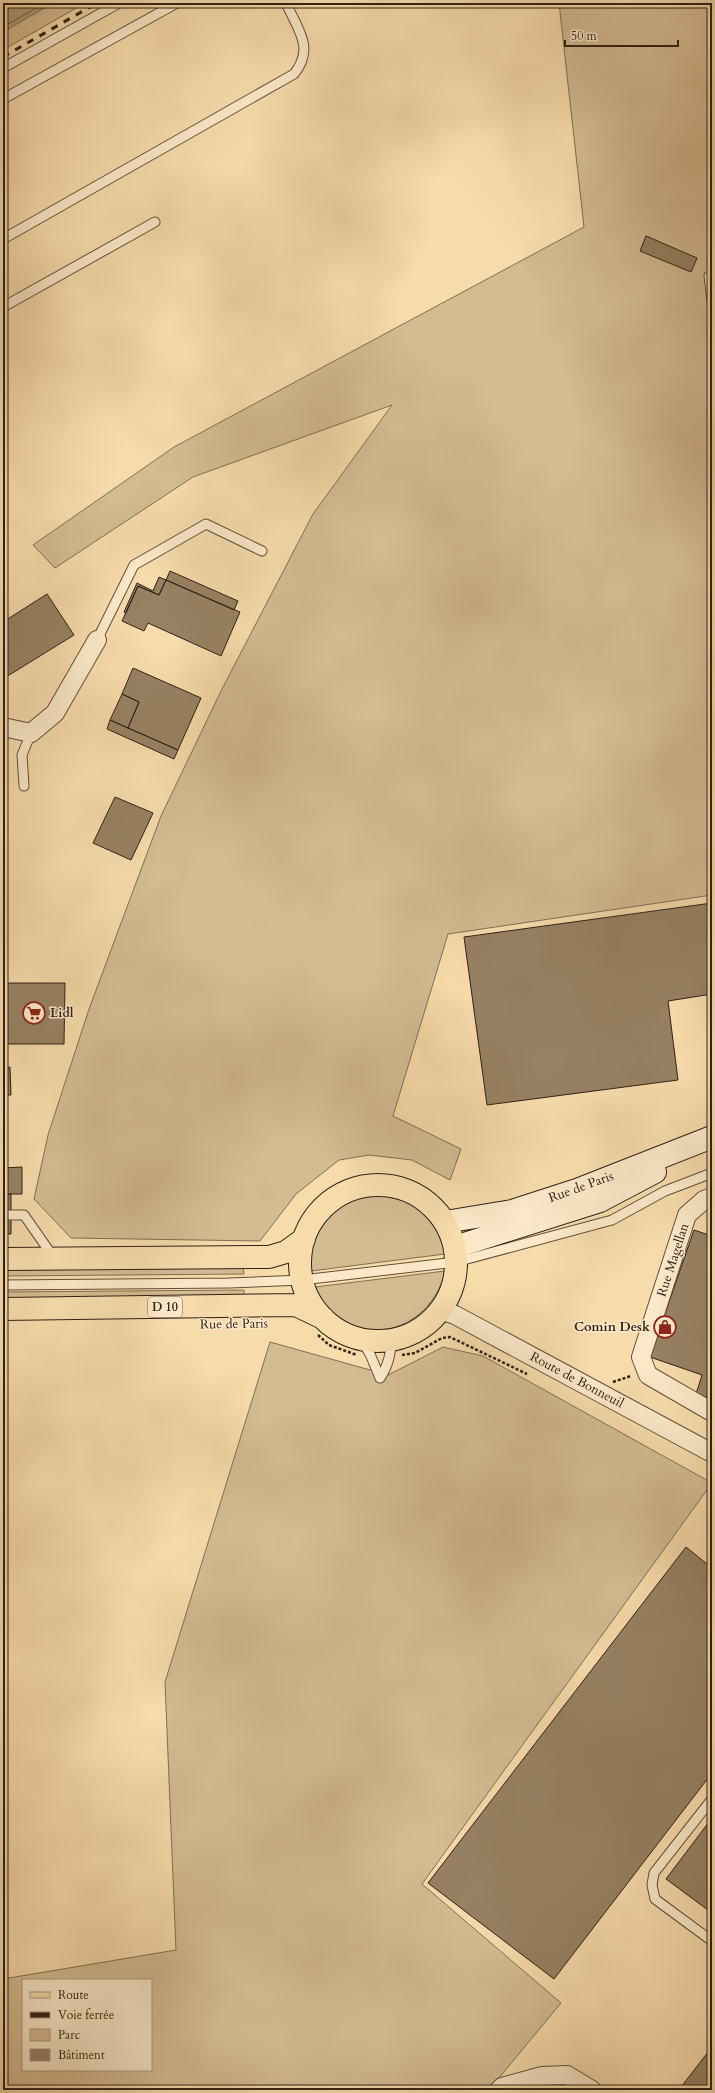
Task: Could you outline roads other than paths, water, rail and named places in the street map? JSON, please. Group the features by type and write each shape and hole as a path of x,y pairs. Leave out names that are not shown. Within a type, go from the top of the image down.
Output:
{"main road":[{"name":"Rue de Paris","path":"445,1222 512,1211 577,1190 712,1137"},
{"name":"Rue de Paris","path":"455,1254 600,1201 655,1172 712,1152"},
{"path":"369,1185 391,1186 413,1192 431,1205 445,1222 455,1254 455,1278 449,1295 440,1310 418,1329 391,1348 376,1340 360,1338 340,1330 320,1326 302,1280 300,1267 304,1240 313,1219 328,1203 347,1191 369,1185"},
{"path":"3,1260 269,1257 286,1252 304,1240"},
{"name":"Rue de Paris","path":"3,1308 296,1305 320,1326"}],"street":[{"path":"3,727 31,733 55,713 98,640"},
{"name":"Rue Magellan","path":"712,1197 704,1200 687,1214 644,1363 648,1375 712,1412"},
{"name":"Route de Bonneuil","path":"440,1310 455,1315 712,1453"},
{"path":"499,2090 502,2087 542,2076 567,2075 592,2090"}],"lane":[{"path":"3,68 119,3"},
{"path":"3,99 177,3"},
{"path":"3,239 294,74 303,63 305,47 286,3"},
{"path":"3,307 155,222"},
{"path":"709,276 712,300"},
{"path":"98,640 134,565 206,524 262,551"},
{"path":"24,786 22,754 31,733"},
{"path":"3,1284 230,1283 302,1280 455,1254 612,1220 665,1191 712,1173"},
{"path":"3,1215 24,1215 55,1259"},
{"path":"360,1338 372,1358 380,1378 386,1369 391,1348"},
{"path":"712,1799 654,1873 652,1885 655,1899 712,1941"}],"water":[{"path":"3,3 53,3 3,32"}],"railway":[{"path":"3,57 97,3"}],"place":[{"name":"Lidl","path":"34,1013"},
{"name":"Comin Desk","path":"665,1327"}]}
